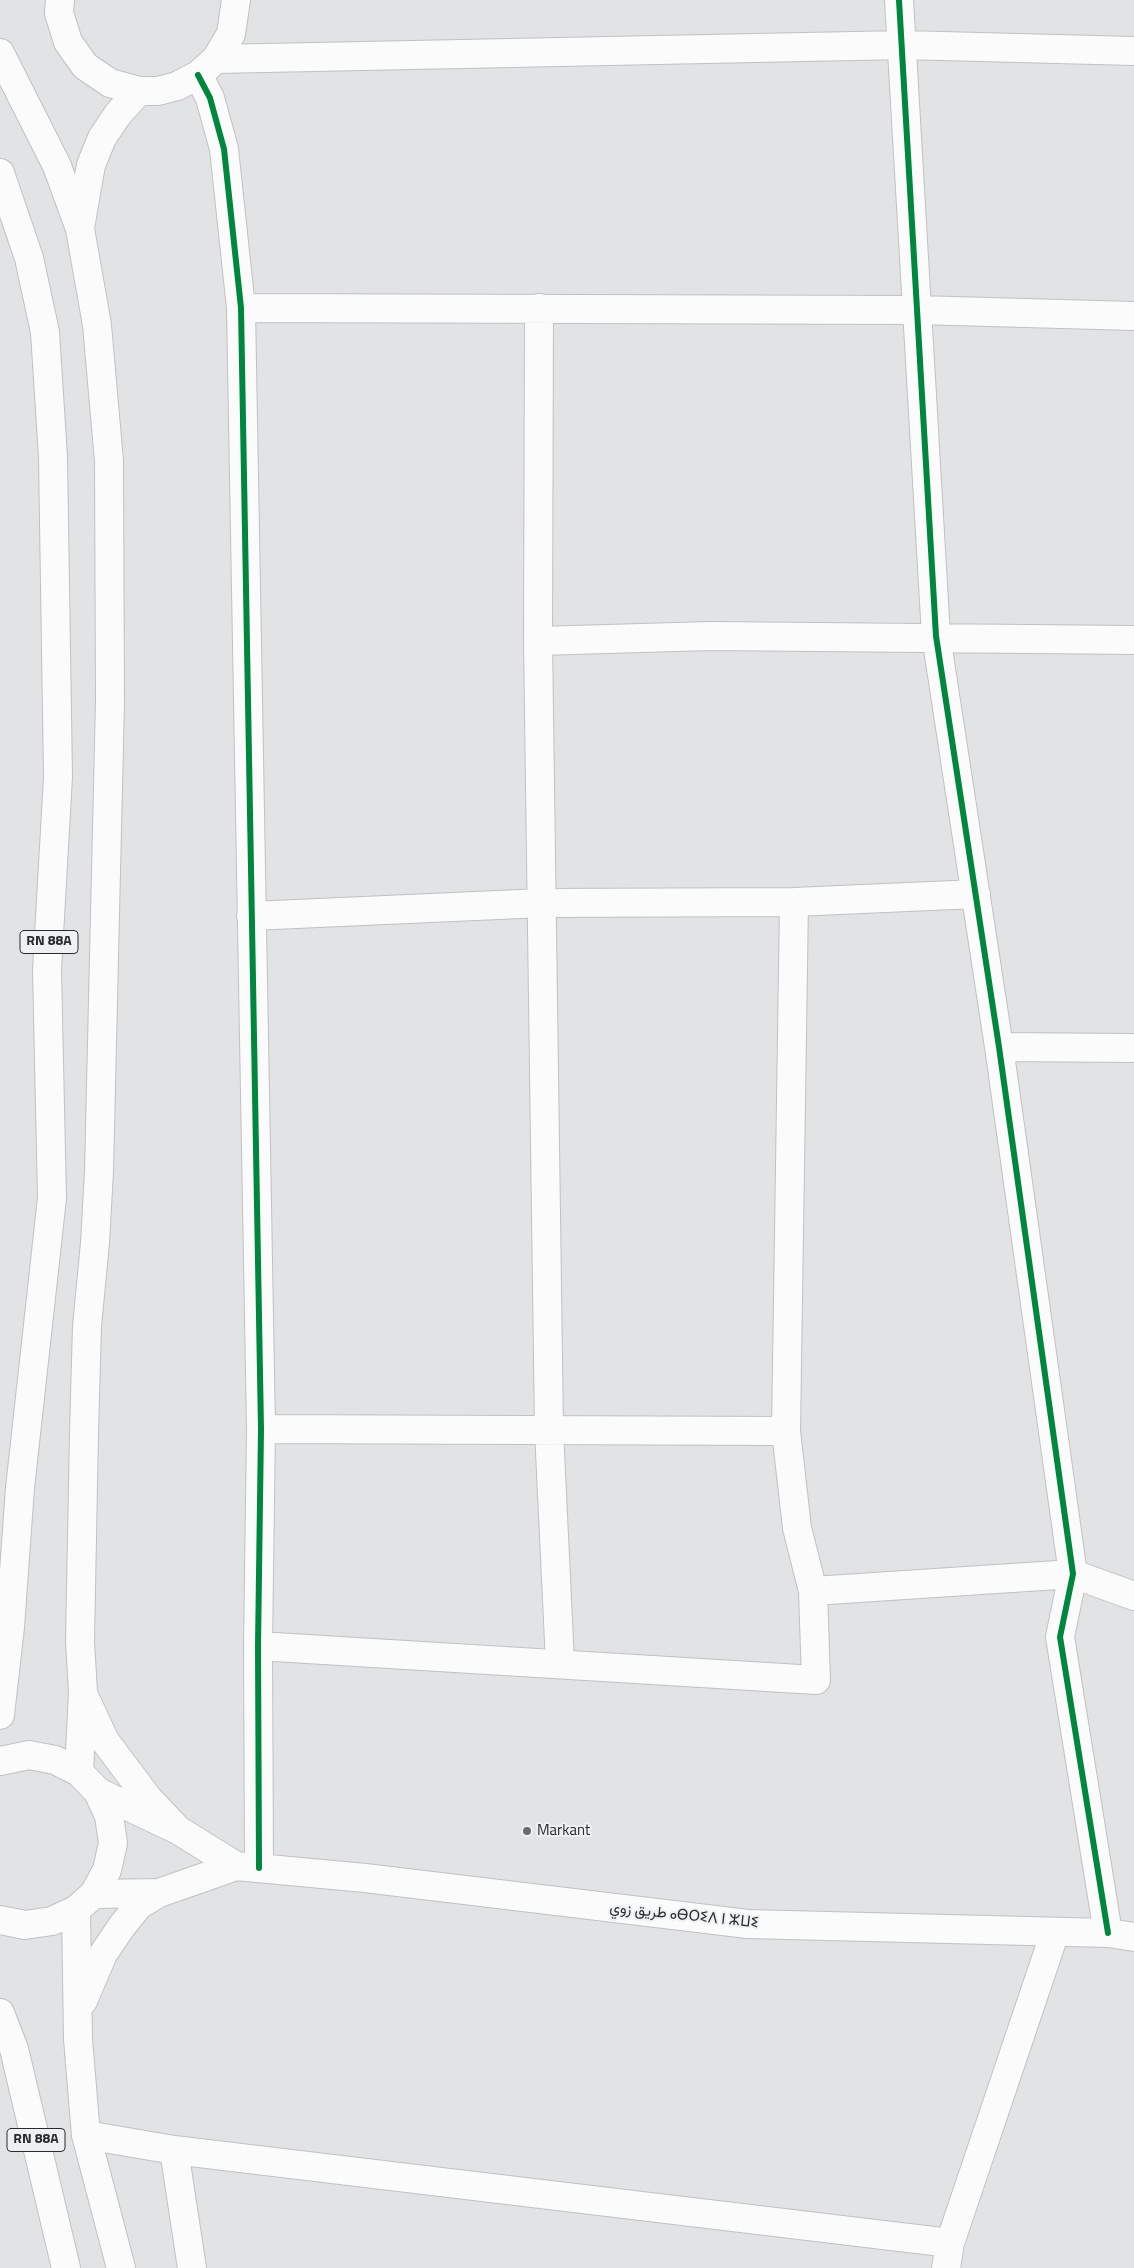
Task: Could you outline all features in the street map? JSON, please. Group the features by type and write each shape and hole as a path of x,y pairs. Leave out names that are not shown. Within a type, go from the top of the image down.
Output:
{"main road":[{"path":"60,0 59,13 68,42 85,66 110,83 138,91 158,91 177,86 207,67 231,34 236,0"},
{"path":"899,0 936,636 999,1047 1073,1574 1060,1637 1121,1935"},
{"path":"207,67 903,45 1134,51"},
{"path":"0,53 20,89 57,166 80,229 98,325 109,461 110,623 99,1171 95,1243 87,1326 80,1642 82,1692 79,1772"},
{"path":"207,67 210,98 224,149 241,308 261,1429 258,1646 247,1867"},
{"path":"80,229 91,165 102,138 118,114 138,91"},
{"name":"RN 88A","path":"0,173 30,258 46,332 53,457 58,777 47,970 52,1198 5,1637 0,1715"},
{"path":"241,308 917,310 1134,316"},
{"path":"539,308 538,642 549,1430 560,1663"},
{"path":"538,642 711,636 936,636 1134,640"},
{"path":"251,916 543,903 794,902 976,894"},
{"path":"258,1646 816,1680 813,1591 796,1528 786,1431 794,902"},
{"path":"999,1047 1134,1048"},
{"path":"261,1429 786,1431"},
{"path":"813,1591 1073,1574 1134,1596"},
{"path":"82,1692 105,1741 146,1797 178,1830"},
{"path":"0,1761 29,1755 55,1760 79,1772 98,1792 109,1816 113,1843 107,1870 85,1902 78,2039 86,2135 121,2268"},
{"path":"98,1792 178,1830 247,1867"},
{"path":"0,1920 25,1925 52,1921 85,1902 159,1893 247,1867"},
{"name":"طريق زوي ⴰⴱⵔⵉⴷ ⵏ ⵣⵡⵉ","path":"247,1867 366,1878 748,1924 1121,1935"},
{"path":"79,2009 103,1954 139,1905 159,1893"},
{"path":"86,2135 174,2150 948,2256 1055,1932"},
{"name":"RN 88A","path":"0,2013 66,2268"},
{"path":"174,2150 192,2268"}],"cycle path":[{"path":"899,0 936,636 999,1047 1073,1574 1060,1637 1108,1933"},
{"path":"198,75 210,98 224,149 241,308 261,1429 258,1646 259,1868"}],"place":[{"name":"Markant","path":"527,1831"}]}
